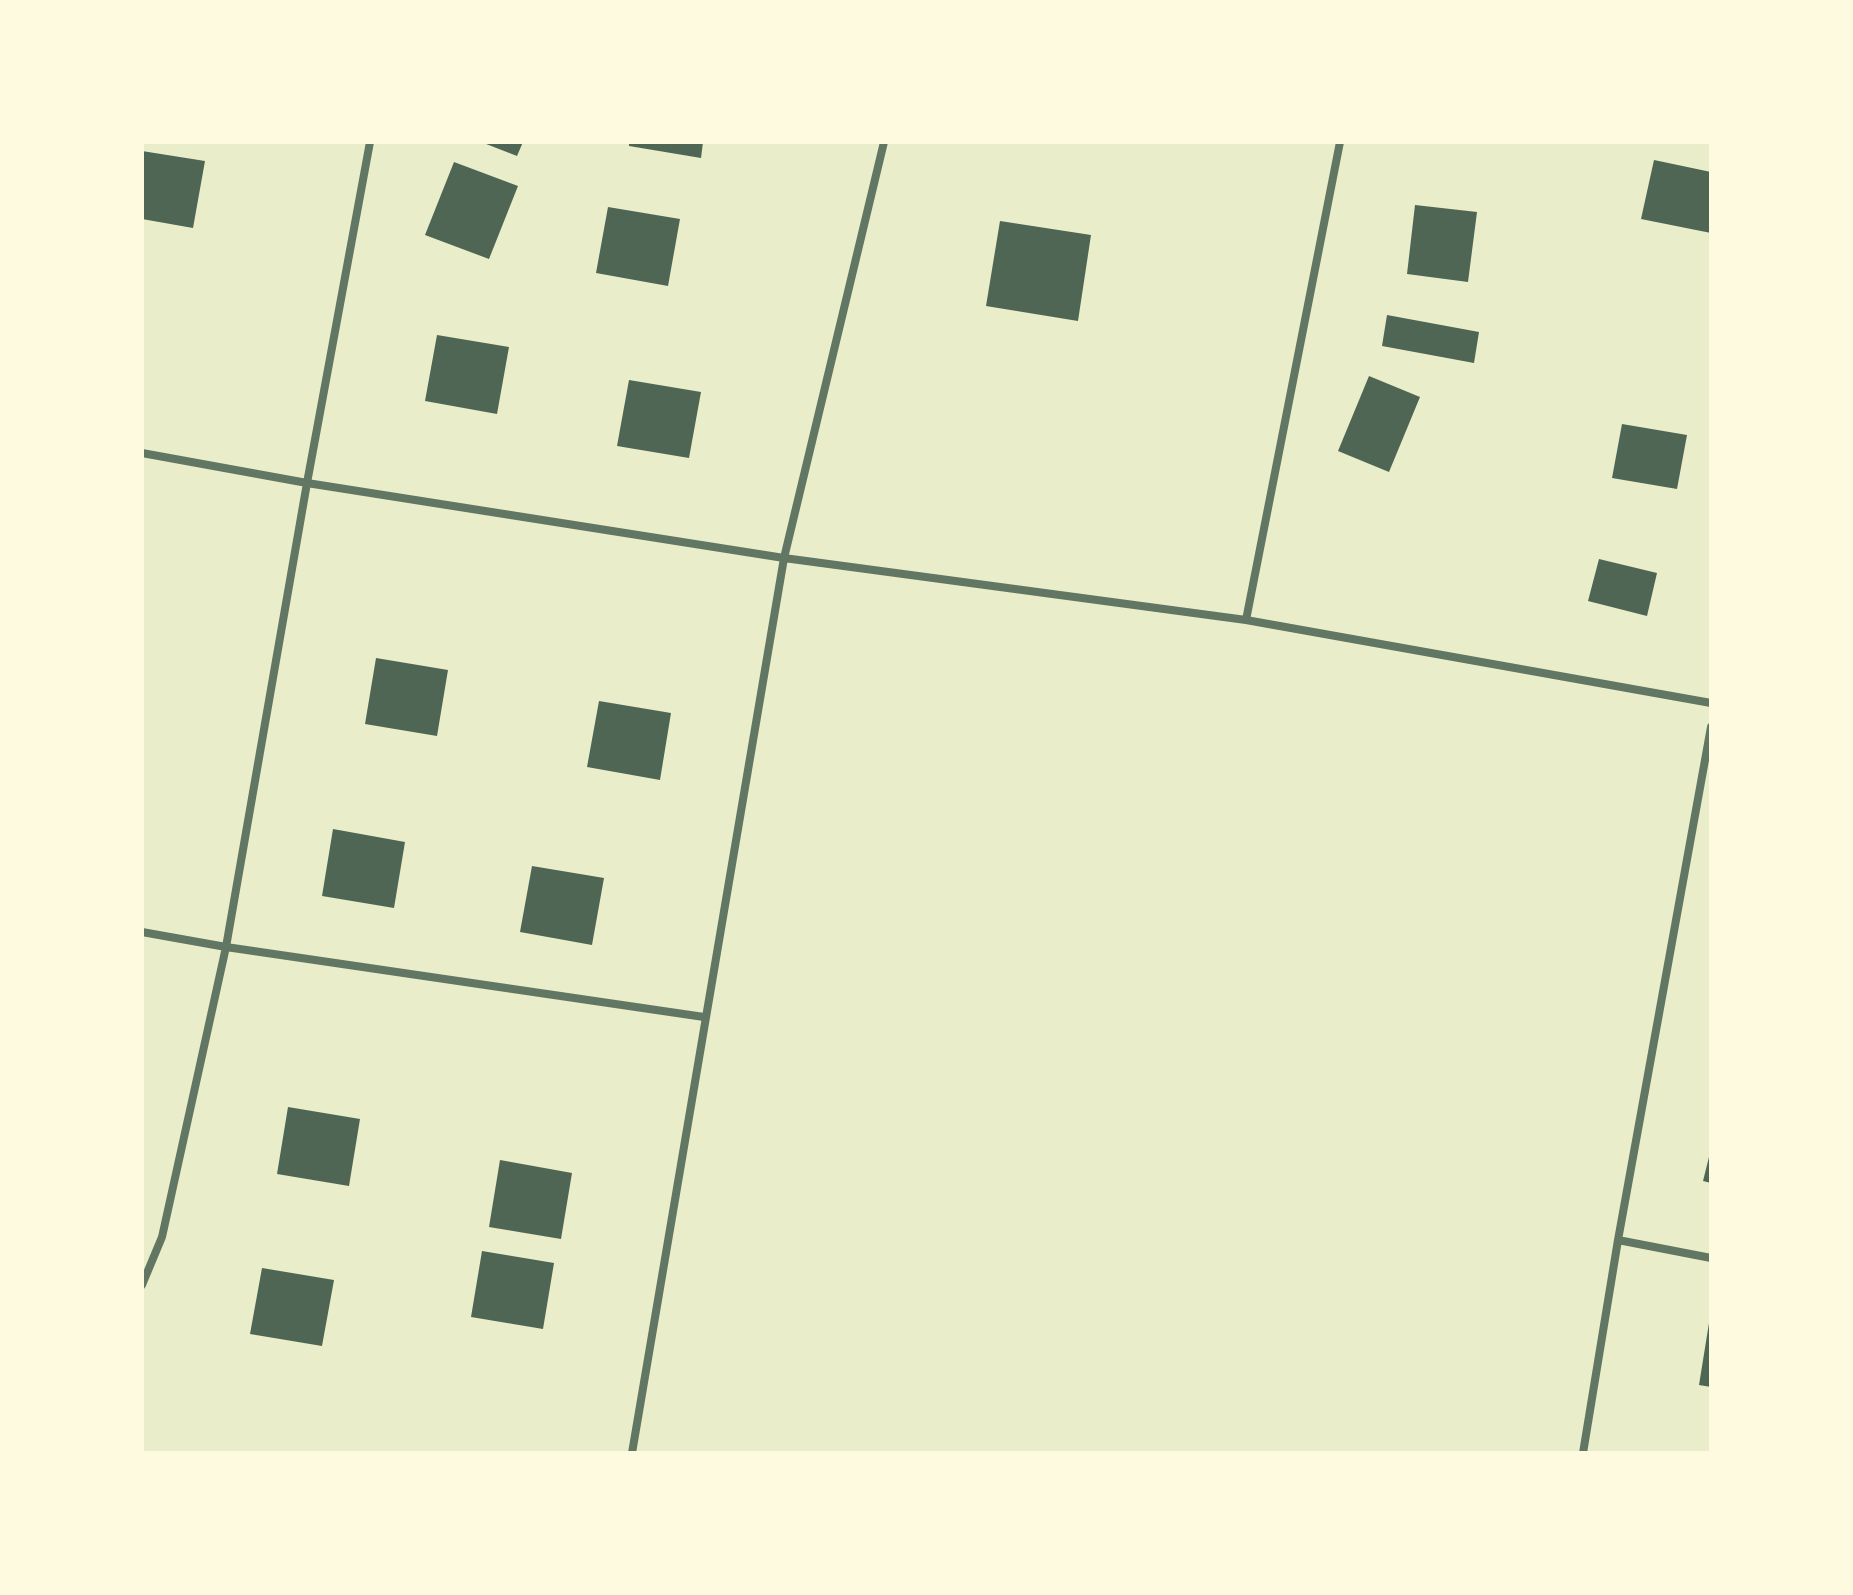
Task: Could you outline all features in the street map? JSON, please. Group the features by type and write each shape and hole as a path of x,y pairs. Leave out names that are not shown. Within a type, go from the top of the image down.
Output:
{"street":[{"path":"142,1285 162,1237 226,947 370,142"},
{"path":"632,1453 784,558 884,142"},
{"path":"1246,620 1340,142"},
{"path":"142,453 307,483 784,558 1246,620 1711,703"},
{"path":"1583,1453 1618,1240 1711,727"},
{"path":"142,932 704,1017"},
{"path":"1618,1240 1711,1258"}],"building":[{"path":"481,142 523,142 517,156"},
{"path":"629,142 703,142 701,158 629,146"},
{"path":"142,151 205,161 193,228 142,219"},
{"path":"1654,160 1711,172 1711,233 1641,219"},
{"path":"454,162 518,186 489,259 425,235"},
{"path":"1415,205 1477,212 1468,282 1407,274"},
{"path":"608,207 680,219 668,286 596,273"},
{"path":"1000,221 1091,235 1078,321 986,306"},
{"path":"1387,315 1479,332 1474,363 1382,346"},
{"path":"437,335 509,347 497,414 425,401"},
{"path":"1369,376 1420,397 1389,472 1338,451"},
{"path":"629,380 701,392 689,458 617,446"},
{"path":"1622,424 1687,435 1677,489 1612,478"},
{"path":"1599,559 1657,573 1647,616 1588,601"},
{"path":"376,658 448,670 437,736 365,724"},
{"path":"599,701 671,713 660,780 587,767"},
{"path":"333,829 405,842 394,908 322,896"},
{"path":"532,866 604,878 592,945 520,932"},
{"path":"288,1107 360,1119 349,1186 277,1174"},
{"path":"1711,1153 1711,1183 1703,1181"},
{"path":"500,1160 572,1173 561,1239 489,1227"},
{"path":"482,1251 554,1263 543,1329 471,1317"},
{"path":"262,1268 334,1280 322,1346 250,1334"},
{"path":"1711,1324 1711,1387 1699,1385"}]}
